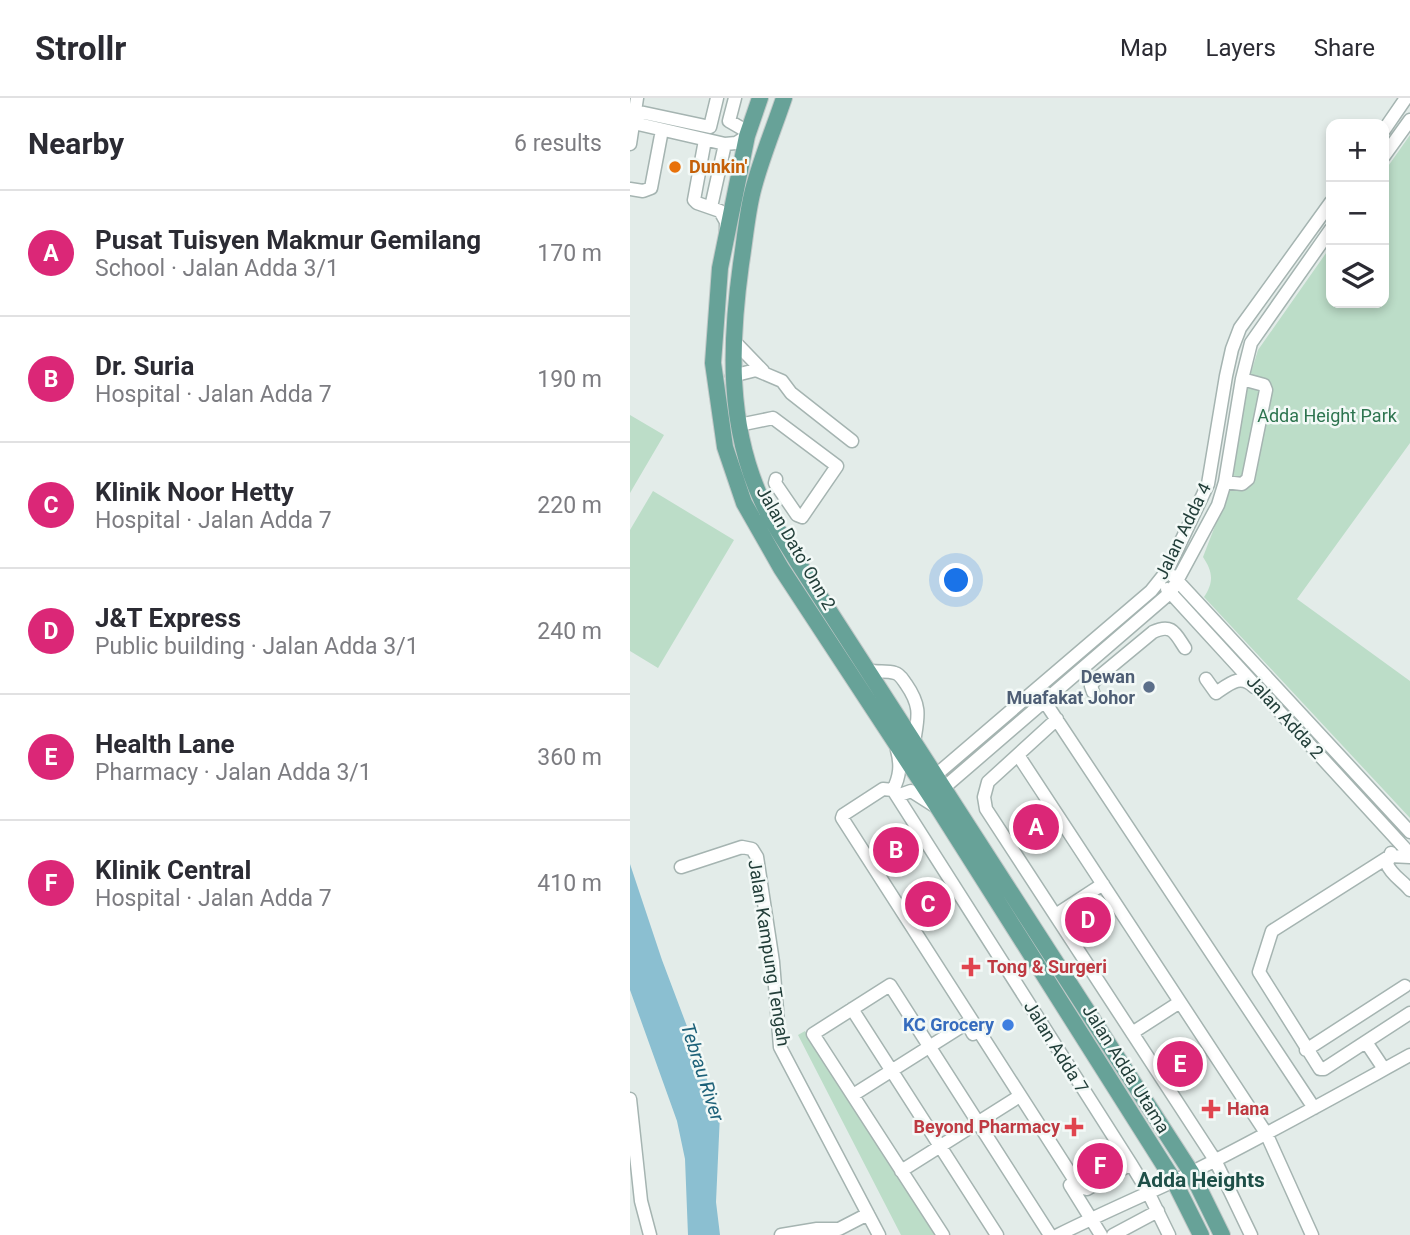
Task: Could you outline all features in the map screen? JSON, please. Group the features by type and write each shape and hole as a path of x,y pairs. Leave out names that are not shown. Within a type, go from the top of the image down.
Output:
{"main road":[{"name":"Jalan Dato' Onn 2","path":"760,98 747,134 715,310 713,363 721,425 729,458 744,503 781,568 895,741 935,791"},
{"name":"Jalan Dato' Onn 2","path":"784,98 753,190 735,309 732,376 739,425 748,462 762,501 797,561 914,742 935,791"},
{"name":"Jalan Adda Utama","path":"935,791 1191,1172 1223,1235"},
{"name":"Jalan Adda Utama","path":"935,791 1174,1181 1201,1235"}],"street":[{"path":"634,114 710,127 717,98"},
{"path":"634,114 662,130 725,144 736,143 747,134 729,121 735,98"},
{"path":"1389,123 1406,98"},
{"path":"630,144 634,114"},
{"path":"1389,149 1410,120"},
{"path":"630,189 643,191 651,188 662,130"},
{"path":"705,140 694,200 720,211 726,222 726,242"},
{"path":"711,207 725,144"},
{"name":"Jalan Adda 4","path":"935,791 1037,690 1163,577 1208,484 1226,376 1240,328 1326,209"},
{"name":"Jalan Adda 4","path":"935,791 1046,702 1171,592 1217,505 1224,482 1247,355 1255,335 1326,236"},
{"path":"733,340 763,371 782,381 791,393 852,441"},
{"path":"732,376 756,370 763,371"},
{"path":"1224,482 1242,484 1248,479 1266,390 1264,385 1242,379"},
{"path":"739,425 773,418 837,466 803,517 797,516 775,483 776,480"},
{"name":"Jalan Adda 2","path":"1163,577 1179,580 1410,832"},
{"name":"Jalan Adda 2","path":"1163,577 1171,592 1410,856"},
{"path":"1149,612 1171,603 1197,620"},
{"path":"1093,692 1091,687 1095,680 1153,632 1163,628 1170,629 1185,648"},
{"path":"1215,640 1235,670 1232,682"},
{"path":"868,670 878,673 894,672 901,677 916,699 918,708 914,742"},
{"path":"1206,679 1216,693 1232,682 1245,680 1273,710 1281,713"},
{"path":"1037,690 1314,1108"},
{"path":"1057,719 988,782 984,797 986,809 1215,1160 1251,1235"},
{"path":"895,741 900,762 895,793"},
{"path":"1018,755 1266,1133 1312,1235"},
{"path":"935,791 895,793 883,789 842,818 1079,1187 1087,1189 1131,1164"},
{"name":"Jalan Adda 7","path":"895,793 1131,1164 1170,1235"},
{"path":"1392,835 1394,846 1387,864 1410,890"},
{"name":"Jalan Kampung Tengah","path":"681,867 742,847 752,849 757,857 773,962 780,1047 878,1235"},
{"path":"1393,995 1408,1014 1324,1069 1320,1069 1260,977 1259,969 1272,931 1390,856 1410,856"},
{"path":"1057,914 1103,884"},
{"path":"943,1235 813,1034 890,985 1050,1235"},
{"path":"1307,1050 1405,986"},
{"path":"1132,1033 1180,1002"},
{"path":"852,1009 997,1235"},
{"path":"853,1096 967,1023 1101,1235"},
{"path":"1366,1042 1384,1069"},
{"path":"1058,1235 1174,1181 1410,1055"},
{"path":"901,1171 1015,1098"},
{"path":"630,1099 641,1201 650,1235"},
{"path":"1113,1235 1158,1211"},
{"path":"781,1235 817,1229 839,1229 868,1214"}],"green space":[{"name":"Adda Height Park","path":"1410,135 1410,443 1297,599 1410,681 1410,818 1204,597 1211,577 1203,557 1230,487 1248,382 1258,350 1326,253 1326,308 1389,308 1389,165"},
{"path":"630,415 664,435 630,493"},
{"path":"653,491 734,540 658,668 630,651 630,530"},
{"path":"805,1031 936,1235 901,1235 798,1035"}],"water":[{"name":"Tebrau River","path":"630,864 662,960 720,1114 716,1202 720,1235 688,1235 685,1159 677,1121 630,990"}],"place":[{"name":"Dunkin'","path":"675,167"},
{"name":"Dewan Muafakat Johor","path":"1149,687"},
{"name":"Pusat Tuisyen Makmur Gemilang","path":"1036,827"},
{"name":"Dr. Suria","path":"896,850"},
{"name":"Klinik Noor Hetty","path":"928,904"},
{"name":"J&T Express","path":"1088,920"},
{"name":"Tong & Surgeri","path":"971,967"},
{"name":"KC Grocery","path":"1008,1025"},
{"name":"Health Lane","path":"1180,1064"},
{"name":"Hana","path":"1211,1109"},
{"name":"Beyond Pharmacy","path":"1074,1127"},
{"name":"Klinik Central","path":"1100,1166"}],"district":[{"name":"Adda Heights","path":"1201,1180"}]}
